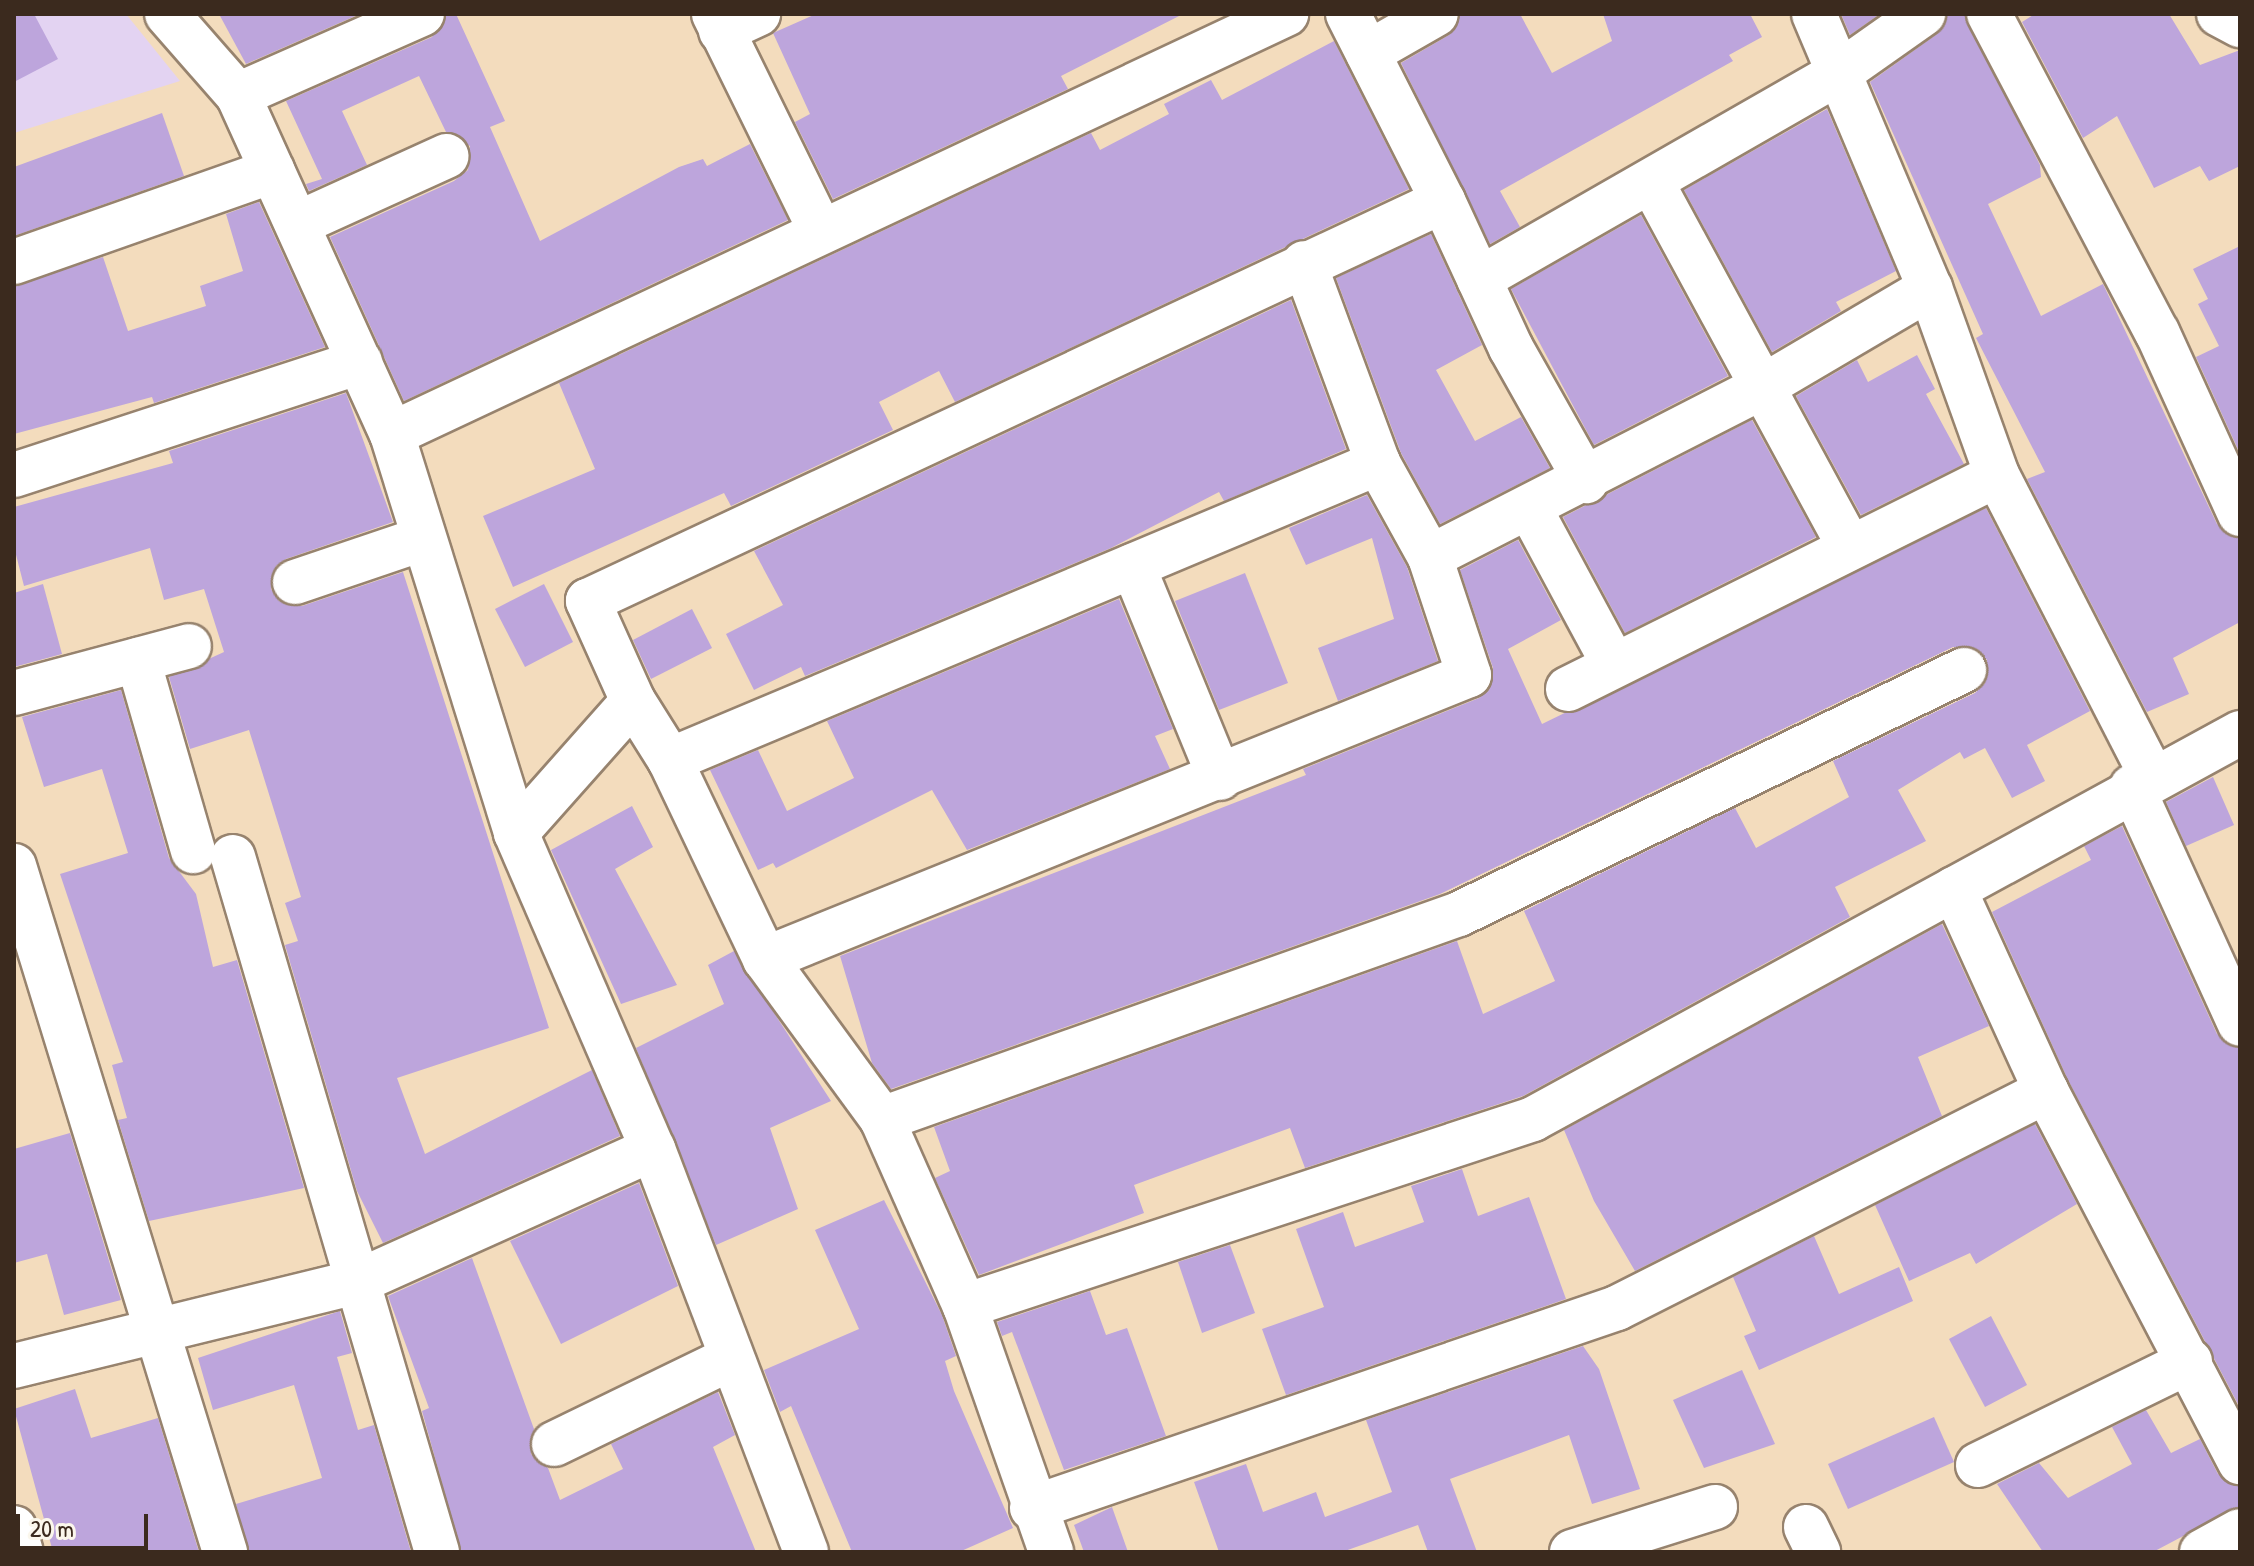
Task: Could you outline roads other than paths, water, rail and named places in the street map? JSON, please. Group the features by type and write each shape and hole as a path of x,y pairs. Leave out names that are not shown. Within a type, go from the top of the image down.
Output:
{"street":[{"path":"167,14 238,95 299,223 392,434 422,539 516,833 653,1149 806,1552"},
{"path":"238,95 422,14"},
{"path":"392,434 820,229 1286,14"},
{"path":"1348,14 1479,279 1586,481"},
{"path":"1368,53 1436,14"},
{"path":"1814,14 1930,288 1997,475 2142,783 2240,1024"},
{"path":"1479,279 1652,183 1839,73 1923,14"},
{"path":"1989,14 2157,332 2240,514"},
{"path":"2219,14 2240,25"},
{"path":"731,20 820,229"},
{"path":"299,223 447,156"},
{"path":"14,262 272,171"},
{"path":"1652,183 1849,546"},
{"path":"1051,1552 1032,1508 965,1306 882,1119 765,959 670,760 633,701 588,601 1304,263 1443,201"},
{"path":"765,959 1469,675 1430,557 1378,463 1304,263"},
{"path":"1430,557 1586,481 1762,387 1930,288"},
{"path":"14,475 360,362"},
{"path":"670,760 1378,463"},
{"path":"1568,689 1612,661 1997,475"},
{"path":"1530,509 1612,661"},
{"path":"295,582 422,539"},
{"path":"1133,566 1220,778"},
{"path":"14,693 189,646"},
{"path":"138,660 213,854 359,1281 437,1552"},
{"path":"882,1119 1459,914 1964,670"},
{"path":"516,833 633,701"},
{"path":"965,1306 1533,1119 2142,783 2240,733"},
{"path":"14,866 225,1552"},
{"path":"1954,889 2046,1091 2190,1361 2240,1462"},
{"path":"1032,1508 1617,1308 2046,1091"},
{"path":"14,1366 157,1335 359,1281 653,1149"},
{"path":"554,1444 731,1358"},
{"path":"1978,1465 2190,1361"},
{"path":"1572,1552 1715,1507"},
{"path":"14,1528 21,1552"},
{"path":"2202,1552 2240,1531"}]}
